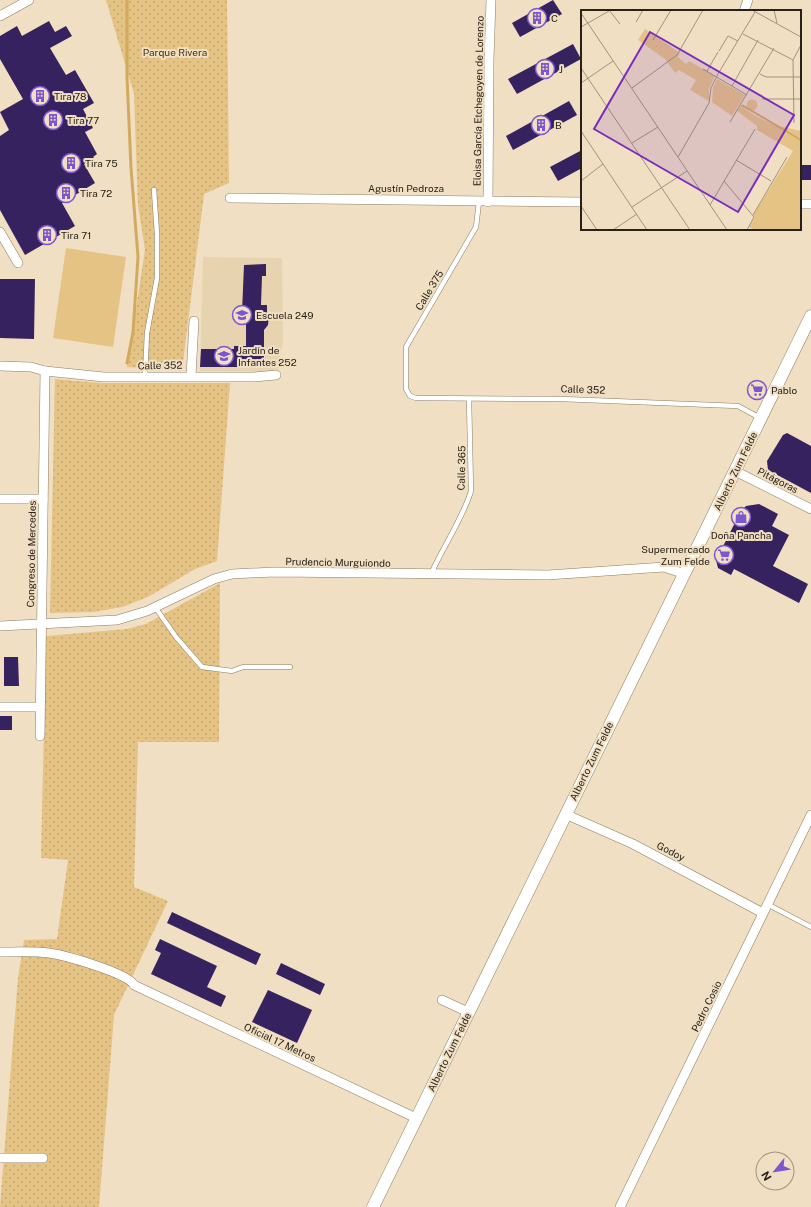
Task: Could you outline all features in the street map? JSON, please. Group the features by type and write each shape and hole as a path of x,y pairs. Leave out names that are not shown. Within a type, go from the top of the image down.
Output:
{"street":[{"path":"0,16 29,0"},
{"name":"Eloisa García Etchegoyen de Lorenzo","path":"483,202 491,0"},
{"path":"744,10 748,0"},
{"name":"Agustín Pedroza","path":"230,198 581,202"},
{"path":"0,232 18,263"},
{"name":"Alberto Zum Felde","path":"373,1207 811,316"},
{"path":"191,376 194,321"},
{"name":"Calle 352","path":"0,366 31,367 45,371 104,377 254,377 276,374"},
{"name":"Congreso de Mercedes","path":"40,736 39,708 42,625 45,371"},
{"name":"Pitágoras","path":"735,471 811,509"},
{"path":"0,499 43,499"},
{"name":"Prudencio Murguiondo","path":"0,626 117,620 155,607 201,584 232,574 274,572 430,575 548,575 664,567 685,574"},
{"path":"0,707 39,708"},
{"name":"Godoy","path":"565,814 633,844 763,913"},
{"name":"Pedro Cosio","path":"620,1207 811,815"},
{"name":"Oficial 17 Metros","path":"0,952 50,953 95,965 127,978 134,985 416,1118"},
{"path":"442,1000 468,1012"},
{"path":"0,1158 43,1158"}],"lane":[{"path":"146,377 147,333 157,278 157,234 154,190"},
{"name":"Calle 375","path":"406,390 406,347 476,227 483,202"},
{"name":"Calle 352","path":"406,390 410,396 416,398 561,399 738,406 761,419"},
{"name":"Calle 365","path":"430,575 467,503 471,490 469,399"},
{"path":"155,607 176,638 202,667 232,671 243,667 290,667"},
{"path":"767,904 811,927"}],"shaded area":[{"name":"Escuela 249","path":"203,257 282,258 283,342 277,372 200,371"}],"green space":[{"name":"Parque Rivera","path":"106,0 227,0 229,183 204,194 182,370 127,367 145,250 138,205 134,94"},
{"path":"66,248 126,257 113,347 53,338"},
{"path":"55,379 100,383 230,383 217,561 195,569 148,597 122,607 93,612 50,613"},
{"path":"220,583 219,742 138,742 134,887 168,901 114,1015 99,1207 0,1207 18,978 24,940 57,939 68,860 41,858 46,638 47,636 127,629 146,624"}],"building":[{"name":"C","path":"553,0 562,14 520,37 512,23"},
{"path":"49,21 55,32 66,26 72,36 50,48 66,75 75,70 94,103 83,109 93,128 85,132 97,154 93,157 94,158 84,164 95,183 62,203 75,226 25,255 0,210 0,136 9,130 0,112 23,99 0,59 0,36 17,26 22,36"},
{"name":"J","path":"573,44 581,59 517,94 508,79"},
{"name":"B","path":"569,101 577,115 513,150 506,136"},
{"path":"581,151 581,169 558,181 550,167"},
{"path":"801,165 811,165 811,180 801,180"},
{"path":"266,264 266,276 262,276 261,305 267,305 267,316 269,316 268,325 264,330 264,362 250,362 250,364 247,364 247,367 200,367 201,349 234,349 234,346 246,346 246,316 244,316 242,312 244,265"},
{"path":"0,279 35,279 34,339 0,338"},
{"path":"787,433 811,446 811,493 768,470 767,461 783,435"},
{"path":"759,504 778,514 772,526 789,535 773,566 808,584 799,603 734,569 731,575 718,568 716,560 741,511 746,506"},
{"path":"4,657 18,657 19,686 4,686"},
{"path":"0,716 12,716 12,730 0,730"},
{"path":"172,912 261,954 256,965 167,923"},
{"path":"160,939 217,966 207,987 226,996 221,1007 151,974 161,953 155,950"},
{"path":"281,963 325,984 320,995 276,974"},
{"path":"268,990 312,1010 297,1043 252,1022"}],"waterway":[{"path":"127,0 127,77 131,168 138,257 133,332 127,363"}],"place":[{"name":"C","path":"537,18"},
{"name":"J","path":"545,69"},
{"name":"Tira 78","path":"40,96"},
{"name":"Tira 77","path":"53,120"},
{"name":"B","path":"541,125"},
{"name":"Tira 75","path":"71,163"},
{"name":"Tira 72","path":"66,193"},
{"name":"Tira 71","path":"47,235"},
{"name":"Escuela 249","path":"242,315"},
{"name":"Jardín de Infantes 252","path":"224,356"},
{"name":"Pablo","path":"757,390"},
{"name":"Doña Pancha","path":"741,517"},
{"name":"Supermercado Zum Felde","path":"724,555"}]}
